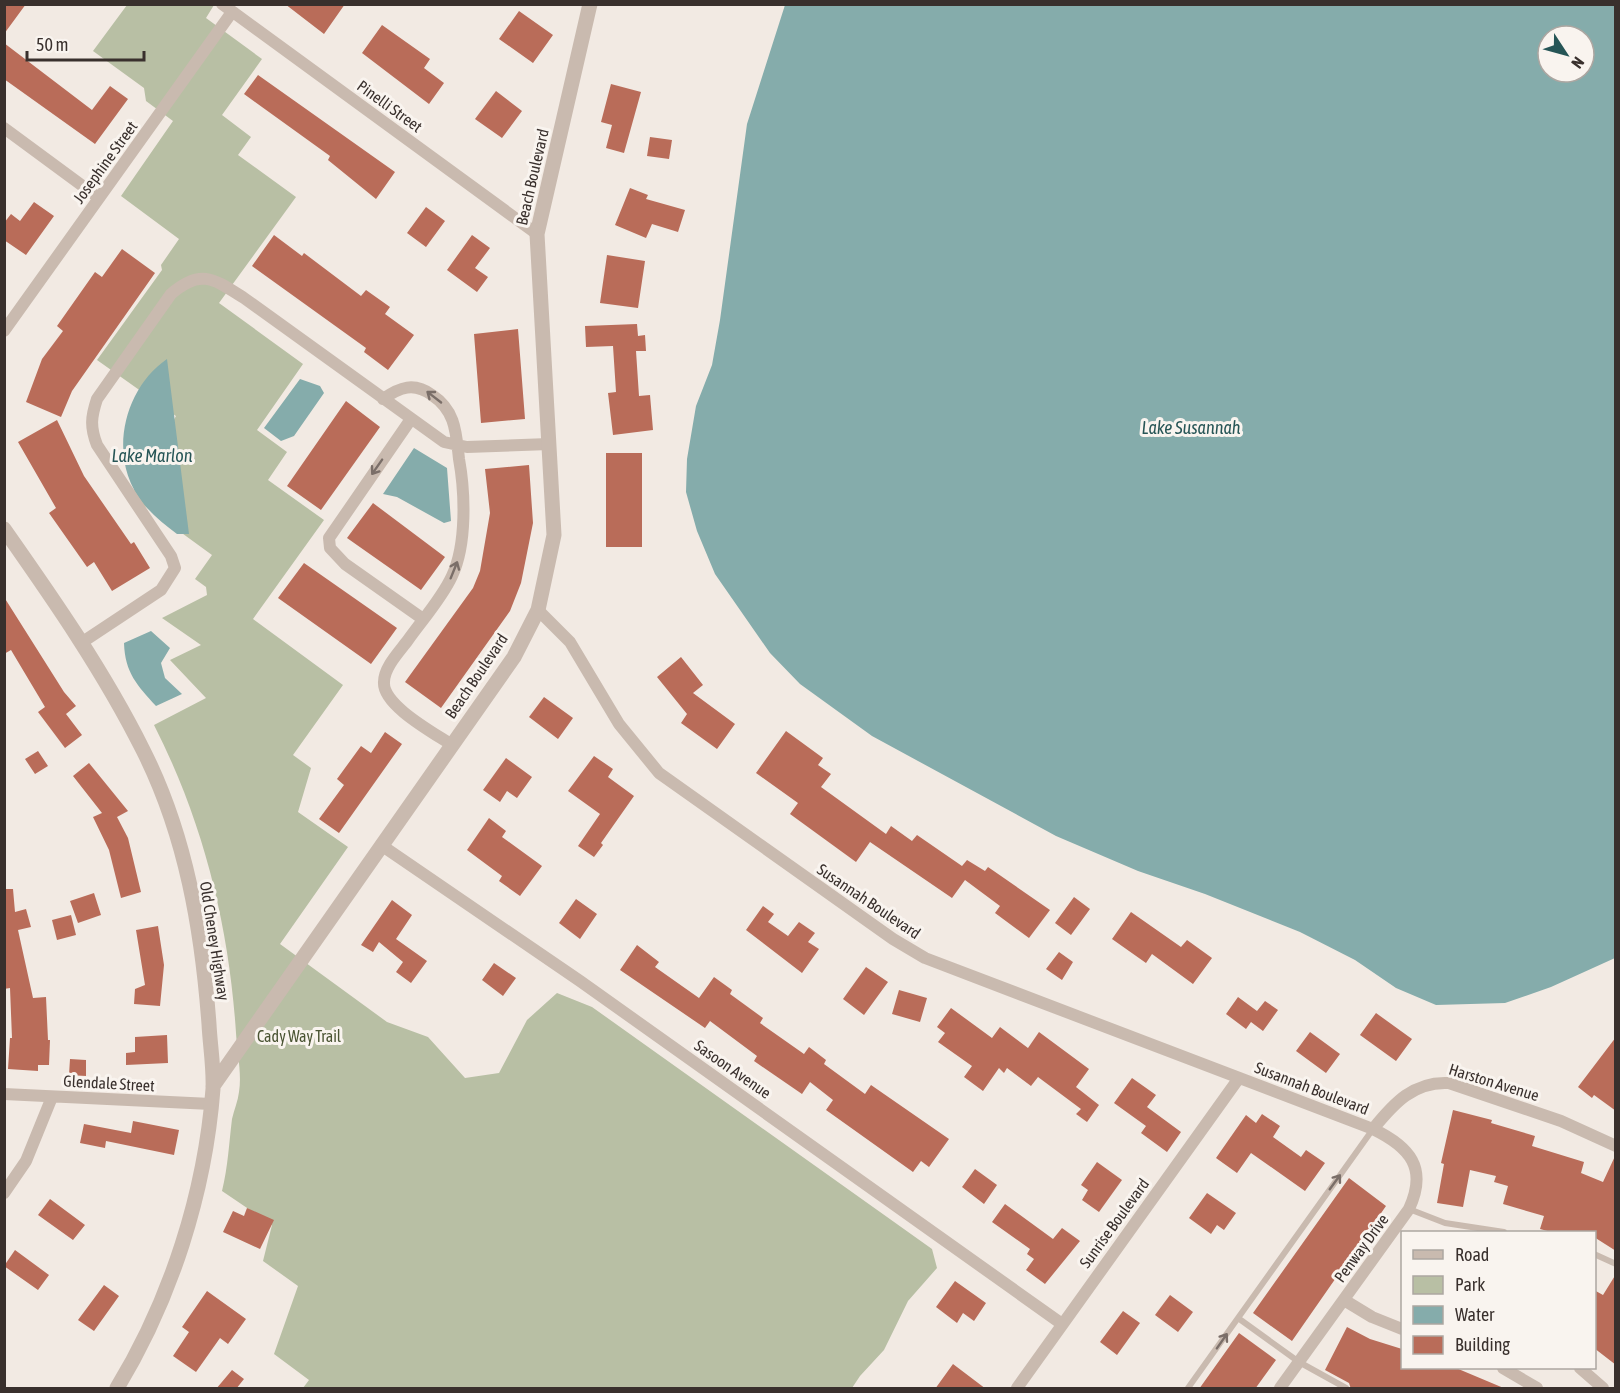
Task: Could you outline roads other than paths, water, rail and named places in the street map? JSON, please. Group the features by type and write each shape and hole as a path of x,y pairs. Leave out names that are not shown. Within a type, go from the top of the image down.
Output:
{"street":[{"name":"Beach Boulevard","path":"213,1086 514,657 538,610 555,534 537,234 591,4"},
{"name":"Pinelli Street","path":"227,8 537,234"},
{"name":"Josephine Street","path":"4,331 99,198 227,8"},
{"path":"4,128 99,198"},
{"path":"81,643 161,590 175,568 171,556 97,445 91,431 91,417 97,399 171,294 186,281 204,278 220,282 444,442 458,446 549,444"},
{"path":"383,399 402,387 414,386 426,390 442,403 452,416 458,446 464,491 458,561 452,577 391,664 383,681 391,702 452,745"},
{"path":"411,419 329,538 330,548 335,555 423,619"},
{"name":"Old Cheney Highway","path":"6,534 103,676 144,752 178,834 196,917 206,982 213,1086 203,1160 170,1283 132,1364 117,1389"},
{"name":"Susannah Boulevard","path":"538,610 570,642 619,724 659,773 893,939 925,958 1373,1129"},
{"name":"Sasoon Avenue","path":"381,845 580,981 1062,1324"},
{"name":"Sunrise Boulevard","path":"1017,1389 1239,1078"},
{"name":"Harston Avenue","path":"1373,1129 1400,1098 1417,1087 1432,1082 1449,1083 1561,1121 1616,1146"},
{"name":"Glendale Street","path":"4,1094 211,1104"},
{"path":"4,1193 26,1161 52,1097"},
{"name":"Penway Drive","path":"1280,1389 1409,1209 1416,1194 1415,1166 1405,1149 1392,1138 1373,1129"},
{"path":"1344,1300 1372,1317 1401,1329"},
{"path":"1505,1369 1537,1389"},
{"path":"1581,1369 1603,1389"}],"lane":[{"path":"1188,1389 1373,1129"},
{"path":"1409,1209 1445,1223 1492,1231"},
{"path":"1596,1255 1616,1264"},
{"path":"1238,1318 1299,1362 1346,1389"}],"water":[{"name":"Lake Susannah","path":"785,5 1615,5 1615,958 1551,987 1505,1003 1436,1005 1396,988 1355,960 1300,932 1205,894 1138,871 1056,836 872,736 800,684 770,653 715,574 697,531 686,492 687,459 696,406 712,365 747,124"},
{"name":"Lake Marlon","path":"167,359 189,534 177,534 150,512 132,485 125,466 123,446 125,426 131,406 140,388 152,372"},
{"path":"300,379 320,386 324,393 294,436 281,441 264,428"},
{"path":"414,448 447,468 451,521 444,523 397,497 383,494"},
{"path":"151,631 170,648 161,663 165,678 182,694 156,706 133,678 127,663 124,643"}],"park label":[{"name":"Cady Way Trail","path":"299,1036"}]}
